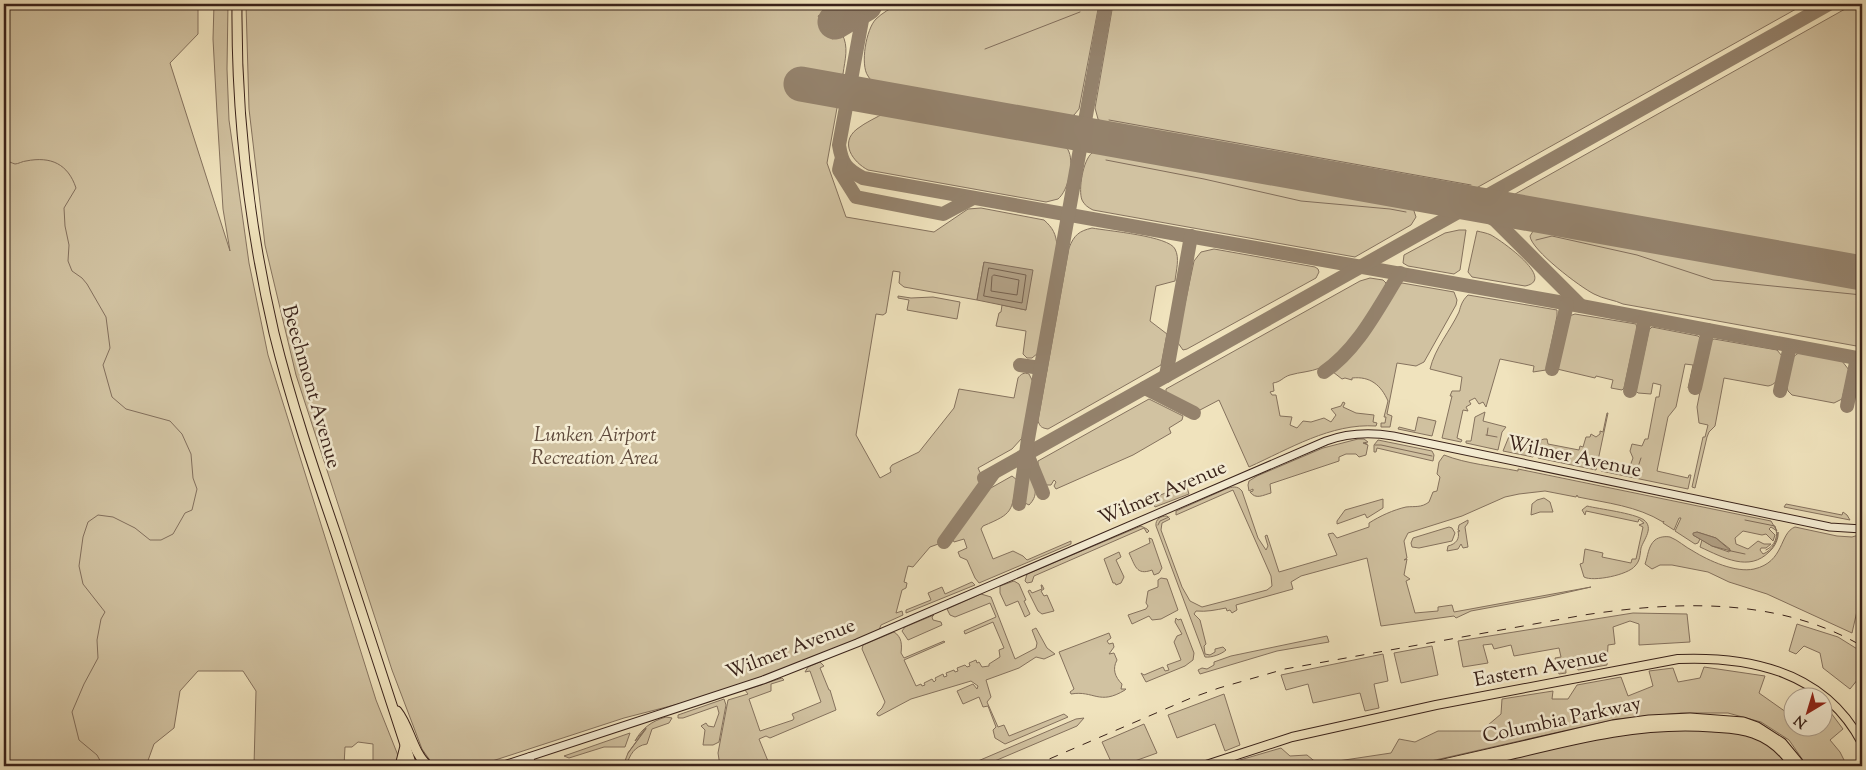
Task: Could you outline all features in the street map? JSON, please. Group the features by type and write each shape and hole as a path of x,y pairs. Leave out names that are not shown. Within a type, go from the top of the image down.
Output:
{"highway":[{"name":"Beechmont Avenue","path":"237,4 238,79 244,149 254,232 269,307 296,412 412,766"},
{"path":"392,705 405,721 414,744 428,766"},
{"name":"Columbia Parkway","path":"1434,766 1613,725 1649,720 1690,718 1743,722 1757,727 1782,743 1801,766"},
{"name":"Columbia Parkway","path":"1462,766 1616,731 1692,726 1726,728 1752,733 1772,743 1793,766"},
{"path":"400,766 405,746"}],"main road":[{"name":"Eastern Avenue","path":"1203,766 1292,737 1436,705 1678,659 1748,663 1794,676 1816,689 1835,704 1862,743"}],"street":[{"name":"Wilmer Avenue","path":"501,766 763,680 864,640 1326,441 1346,435 1372,433 1393,436 1830,527 1862,528"},
{"path":"529,757 533,766"}],"green space":[{"path":"4,4 198,4 198,34 170,63 230,251 223,209 213,39 214,4 228,4 227,69 229,120 249,263 268,355 376,700 401,763 400,766 363,766 373,763 373,744 358,742 352,747 345,747 344,766 254,766 256,691 243,671 198,671 180,691 174,728 154,744 146,766 16,766 9,760 4,761"},
{"name":"Lunken Airport Recreation Area","path":"246,4 831,4 826,7 828,10 818,16 832,39 842,34 846,53 843,74 836,78 804,73 799,95 832,101 836,104 837,108 827,163 846,217 934,232 968,209 981,208 1044,220 1054,232 1057,242 1038,353 1032,358 1027,358 1023,354 1026,331 996,326 1002,305 1026,310 984,262 977,300 904,287 899,283 900,272 893,271 886,313 883,315 876,314 856,435 880,478 891,472 890,468 892,465 919,452 954,408 959,389 1014,398 1020,375 1024,373 1029,374 1033,382 1022,438 1012,449 978,468 985,483 941,543 930,547 913,567 908,566 904,582 907,583 906,588 902,590 896,613 902,611 903,615 881,625 879,630 774,674 686,702 624,718 477,766 434,766 422,749 392,670 296,375 265,245 249,109"},
{"path":"899,4 1099,4 1079,109 1068,118 884,87 875,83 869,78 864,64 865,47 869,31 876,19"},
{"path":"1113,4 1805,4 1471,191 1108,127 1098,119 1095,108"},
{"path":"1854,4 1862,4 1862,261 1508,198"},
{"path":"886,112 895,112 1058,142 1067,148 1071,163 1065,190 1058,199 1046,202 868,170 862,167 853,157 850,152 849,140 857,129"},
{"path":"1104,150 1407,204 1413,208 1416,217 1411,225 1355,257 1093,210 1085,205 1082,200 1082,175 1086,162 1092,153"},
{"path":"1092,228 1150,237 1170,244 1175,249 1177,260 1175,281 1156,286 1150,321 1167,334 1161,365 1046,429 1040,426 1038,421 1069,248 1078,234"},
{"path":"1535,228 1862,284 1862,347 1623,304 1601,297 1587,290 1568,276 1538,250 1530,236"},
{"path":"1466,230 1460,270 1454,274 1408,266 1403,263 1404,255 1445,233"},
{"path":"1477,231 1489,234 1524,260 1535,276 1533,282 1525,286 1472,277 1468,272"},
{"path":"1214,249 1315,267 1319,272 1316,278 1183,350 1178,343 1178,337 1194,261 1201,252"},
{"path":"1370,278 1383,280 1386,283 1385,287 1365,321 1349,343 1331,362 1320,368 1290,375 1273,383 1274,391 1270,392 1272,395 1276,395 1280,416 1292,417 1290,425 1297,428 1303,421 1311,422 1324,418 1331,422 1336,415 1331,409 1341,406 1343,402 1345,403 1343,407 1356,413 1374,415 1373,422 1377,423 1376,426 1359,426 1327,433 1295,445 1249,467 1219,400 1200,410 1166,393 1166,389 1360,281"},
{"path":"1402,283 1454,292 1457,300 1424,362 1416,366 1397,363 1387,414 1392,416 1390,427 1381,427 1381,423 1385,423 1386,417 1384,417 1388,401 1382,390 1364,378 1342,379 1333,372 1352,354 1376,321 1396,287"},
{"path":"1468,295 1557,310 1557,316 1546,370 1533,372 1534,366 1500,359 1486,407 1483,402 1479,404 1475,398 1469,401 1471,404 1466,407 1468,411 1463,410 1457,438 1462,440 1461,442 1442,438 1452,396 1450,396 1452,391 1460,391 1462,377 1430,369 1439,347"},
{"path":"898,296 911,298 933,297 960,302 957,319 907,310 909,300 898,298"},
{"path":"1575,314 1636,324 1637,328 1622,390 1611,388 1613,380 1596,376 1595,378 1557,369 1568,319 1569,316"},
{"path":"1652,327 1698,336 1701,339 1691,387 1688,388 1693,365 1685,364 1676,407 1668,417 1657,471 1688,478 1691,475 1688,489 1601,471 1602,462 1604,461 1630,466 1633,458 1630,451 1632,444 1642,446 1645,439 1648,439 1656,397 1659,397 1661,385 1653,383 1651,394 1638,393 1636,391 1649,330"},
{"path":"1714,339 1777,350 1782,356 1780,374 1776,382 1768,386 1724,378 1715,426 1707,437 1695,488 1692,487 1703,437 1705,437 1708,425 1699,423 1697,407 1710,341"},
{"path":"1799,353 1842,361 1849,370 1842,399 1834,403 1792,395 1788,391 1787,376 1790,364 1795,355"},
{"path":"1149,399 1183,416 1182,420 1169,428 1171,433 1133,455 1056,489 1054,486 1056,482 1054,480 1051,485 1044,485 1038,471 1038,461"},
{"path":"1485,412 1483,421 1506,427 1502,432 1498,450 1466,443 1466,441 1471,441 1475,417"},
{"path":"1607,413 1596,470 1538,458 1541,440 1544,439 1547,439 1548,444 1579,450 1580,446 1583,447 1586,437 1590,437 1591,434 1596,437 1600,434 1600,431 1603,432"},
{"path":"1418,417 1436,421 1432,436 1398,429 1399,427 1415,431"},
{"path":"1510,434 1510,439 1532,444 1533,442 1536,443 1533,457 1503,451"},
{"path":"1364,439 1368,442 1363,443 1368,445 1366,455 1359,457 1356,454 1346,454 1339,457 1339,461 1270,484 1271,493 1262,496 1252,494 1250,492 1253,489 1249,491 1249,481 1257,476 1323,448"},
{"path":"1378,440 1432,451 1434,455 1433,461 1377,448 1376,452 1374,452 1374,445"},
{"path":"1444,455 1471,463 1518,471 1518,469 1771,521 1777,531 1771,527 1769,529 1775,535 1773,541 1766,534 1762,535 1743,531 1735,538 1736,544 1748,549 1758,541 1764,544 1771,544 1766,548 1761,548 1760,550 1763,554 1774,545 1778,532 1778,537 1773,548 1761,558 1745,562 1736,561 1700,547 1702,540 1729,552 1730,549 1716,538 1697,532 1693,535 1700,539 1695,544 1675,531 1681,518 1679,518 1674,530 1663,523 1664,521 1643,512 1578,497 1577,495 1576,497 1545,491 1519,494 1505,497 1462,516 1408,533 1404,541 1407,558 1404,560 1407,559 1404,575 1410,579 1406,581 1415,613 1438,611 1438,607 1452,605 1454,612 1591,587 1471,611 1456,618 1454,616 1381,626 1367,558 1301,576 1291,582 1293,589 1236,605 1237,610 1232,613 1230,610 1227,611 1226,608 1196,611 1194,614 1200,620 1206,644 1204,646 1205,654 1210,655 1215,652 1215,649 1223,647 1226,650 1210,657 1205,657 1156,526 1156,521 1159,518 1167,516 1170,519 1162,523 1161,530 1182,587 1190,601 1202,607 1267,590 1272,586 1271,576 1233,490 1176,515 1176,511 1226,489 1238,488 1242,491 1258,538 1266,550 1268,546 1265,536 1267,535 1279,572 1337,555 1328,534 1333,533 1337,538 1369,527 1369,523 1391,512 1406,507 1421,506 1429,502 1433,492 1437,491 1440,477 1437,474 1439,462"},
{"path":"1012,476 1017,480 1012,505 1001,518 983,526 981,529 993,559 1013,551 1027,560 1071,541 1071,544 979,583 967,560 960,557 958,552 967,548 964,539 954,542 952,538 989,489"},
{"path":"1028,476 1031,476 1035,492 1034,498 1029,505 1025,503 1023,493"},
{"path":"1186,484 1189,494 1155,507 1152,502 1156,497"},
{"path":"1544,498 1550,502 1553,512 1540,512 1531,515 1532,504"},
{"path":"1383,499 1383,508 1367,518 1365,514 1337,524 1345,510"},
{"path":"1786,504 1842,515 1843,512 1850,520 1784,507"},
{"path":"1587,506 1633,515 1647,523 1648,530 1641,548 1639,560 1631,569 1618,575 1602,578 1584,577 1580,564 1583,563 1585,549 1603,553 1602,557 1631,563 1632,559 1636,559 1643,527 1639,525 1644,523 1639,519 1638,522 1586,511 1585,515 1582,510"},
{"path":"1468,520 1465,527 1468,547 1463,548 1461,544 1458,549 1447,551 1448,546 1458,539 1459,525"},
{"path":"1141,526 1149,531 1147,533 1144,528 1034,576 1032,582 1027,583 1025,581 1027,574"},
{"path":"1449,527 1455,533 1452,541 1419,548 1412,547 1413,538"},
{"path":"1795,527 1837,536 1852,537 1862,534 1862,589 1852,633 1767,594 1729,582 1708,572 1672,565 1660,565 1652,569 1645,564 1653,542 1658,538 1670,537 1699,555 1715,562 1731,568 1754,569 1771,560 1786,535"},
{"path":"1149,538 1152,539 1162,568 1159,573 1154,575 1152,570 1142,572 1139,570 1129,553 1150,543"},
{"path":"1119,552 1121,557 1116,560 1124,577 1121,583 1116,585 1113,583 1104,559"},
{"path":"1161,578 1167,579 1178,610 1161,619 1152,620 1149,616 1132,624 1128,615 1146,609 1148,606 1146,603 1148,591 1158,587 1158,580"},
{"path":"1014,581 1019,584 1026,600 1024,601 1030,614 1025,617 1018,601 1006,606 1000,593 1000,586"},
{"path":"972,582 975,585 906,613 906,610 931,600 928,593 942,587 945,594"},
{"path":"1041,585 1044,589 1041,591 1044,596 1047,595 1054,611 1042,614 1038,611 1028,591 1030,590 1032,593 1042,589"},
{"path":"981,594 991,597 1015,659 1036,648 1037,643 1032,630 1036,628 1047,648 1055,654 1044,659 1036,657 1019,668 986,680 991,697 987,702 998,727 1004,725 1009,736 1064,714 1068,717 1005,744 995,738 993,730 996,727 988,706 983,707 979,697 963,704 957,691 973,684 977,689 978,686 971,681 911,699 879,716 877,715 885,702 862,649 863,645 894,632 900,639 901,653 904,658 944,641 904,660 916,686 925,685 924,683 932,679 934,682 935,678 943,674 944,677 947,676 946,673 954,670 955,672 958,671 957,668 965,665 967,667 970,666 969,663 976,660 982,667 989,666 989,664 1000,657 999,650 1004,648 993,622 965,634 964,631 996,617 990,603 955,617 950,615 947,609"},
{"path":"1633,613 1687,614 1690,642 1639,645 1639,624 1630,621 1613,627 1615,644 1608,645 1607,665 1578,670 1574,658 1565,660 1566,673 1559,674 1555,658 1561,657 1559,648 1514,656 1511,645 1494,649 1492,644 1483,645 1488,663 1463,667 1458,641"},
{"path":"934,615 932,617 933,620 941,622 942,625 908,640 902,631 905,627"},
{"path":"1176,618 1178,620 1181,619 1194,653 1193,660 1185,666 1146,682 1141,673 1144,675 1163,667 1165,671 1169,670 1167,665 1181,660 1174,642 1177,636 1182,634 1175,622"},
{"path":"1797,624 1838,637 1862,652 1862,674 1850,689 1823,668 1820,653 1804,646 1796,654 1789,651"},
{"path":"1109,633 1111,638 1107,641 1109,644 1113,643 1114,647 1109,654 1114,653 1117,660 1115,673 1122,684 1121,689 1126,689 1109,697 1079,693 1071,694 1070,692 1074,689 1059,652"},
{"path":"1327,636 1329,642 1277,651 1200,674 1198,670 1202,668 1207,669 1214,665 1214,662 1231,656"},
{"path":"1432,646 1438,675 1401,683 1394,653"},
{"path":"1383,654 1388,681 1374,684 1379,708 1365,711 1360,693 1313,703 1308,684 1286,690 1281,675"},
{"path":"820,662 824,666 820,668 830,690 836,710 770,738 766,736 759,739 770,766 720,766 718,753 728,700 748,694 745,690 782,678 784,680 771,684 771,691 749,699 760,731 793,720 792,714 821,702 810,671 805,672 808,667"},
{"path":"1704,667 1765,676 1759,693 1784,711 1784,737 1761,722 1728,713 1681,713 1616,719 1409,766 1242,766 1240,760 1281,748 1290,756 1307,755 1318,764 1391,753 1399,739 1415,742 1438,731 1481,731 1501,714 1502,699 1553,691 1552,699 1568,699 1577,685 1621,677 1628,696 1653,686 1649,671 1673,668 1678,682 1700,678"},
{"path":"1224,694 1240,745 1225,751 1215,724 1177,738 1168,715"},
{"path":"724,699 726,705 719,742 713,745 703,745 705,730 701,726 706,723 708,726 714,727 719,713 717,706 683,718 678,718 678,715"},
{"path":"666,717 672,718 669,723 652,729 647,744 636,749 626,766 623,766 628,753 646,728 635,741 641,732 652,723"},
{"path":"1834,717 1843,729 1834,737"},
{"path":"1084,718 1077,726 980,766 978,761 1076,719"},
{"path":"1144,724 1157,753 1121,766 1113,766 1102,742"},
{"path":"1720,727 1764,738 1793,766 1462,766 1616,731"},
{"path":"630,733 625,747 604,747 569,758 564,756"},
{"path":"1786,738 1832,738 1830,740 1840,752 1847,766 1807,766"}],"water":[{"path":"984,262 1033,270 1026,310 977,300"},
{"path":"1697,532 1716,538 1731,551 1712,546 1693,535 1693,533"}],"waterway":[{"path":"985,49 1080,12"},
{"path":"1109,120 1471,185"},
{"path":"4,159 15,164 35,160 51,161 63,168 73,180 76,188 64,208 69,245 68,261 72,271 87,284 106,317 110,348 103,365 112,397 126,409 170,421 182,434 191,454 193,478 197,489 192,510 185,513 173,534 161,540 150,540 135,528 113,517 98,515 88,522 83,537 79,566 83,584 105,612 101,619 97,640 98,658 72,712 79,740 97,755 103,766"},
{"path":"1106,160 1204,179 1301,201 1406,212"},
{"path":"1536,240 1552,236 1637,255 1713,280 1862,295"},
{"path":"1487,435 1488,428"},
{"path":"1486,435 1497,437"},
{"path":"1375,445 1432,456"},
{"path":"1639,464 1641,458"},
{"path":"1158,525 1160,521 1169,517"},
{"path":"1745,520 1775,526 1777,533 1775,540 1772,546 1766,550"},
{"path":"1731,551 1745,554"},
{"path":"628,753 646,729"}],"taxiway":[{"path":"865,4 839,145 843,161 852,172 863,178 1581,306 1862,359"},
{"path":"1019,504 1028,439 1106,4"},
{"path":"984,478 1829,4"},
{"path":"841,161 839,170 856,197 943,214 973,198"},
{"path":"1454,200 1478,209 1495,220 1581,306"},
{"path":"1166,376 1191,236"},
{"path":"1324,372 1336,363 1357,340 1400,273"},
{"path":"1552,369 1567,304"},
{"path":"1630,391 1645,319"},
{"path":"1695,388 1708,330"},
{"path":"1780,391 1790,346"},
{"path":"1847,406 1857,358"},
{"path":"1020,365 1041,368"},
{"path":"1145,388 1194,413"},
{"path":"1027,454 1043,493"},
{"path":"944,542 993,474"}],"runway":[{"path":"835,22 865,4"},
{"path":"801,84 1862,273"}],"railway":[{"path":"1033,766 1191,698 1285,669 1584,615 1619,610 1691,606 1762,611 1830,630 1862,646"}]}
